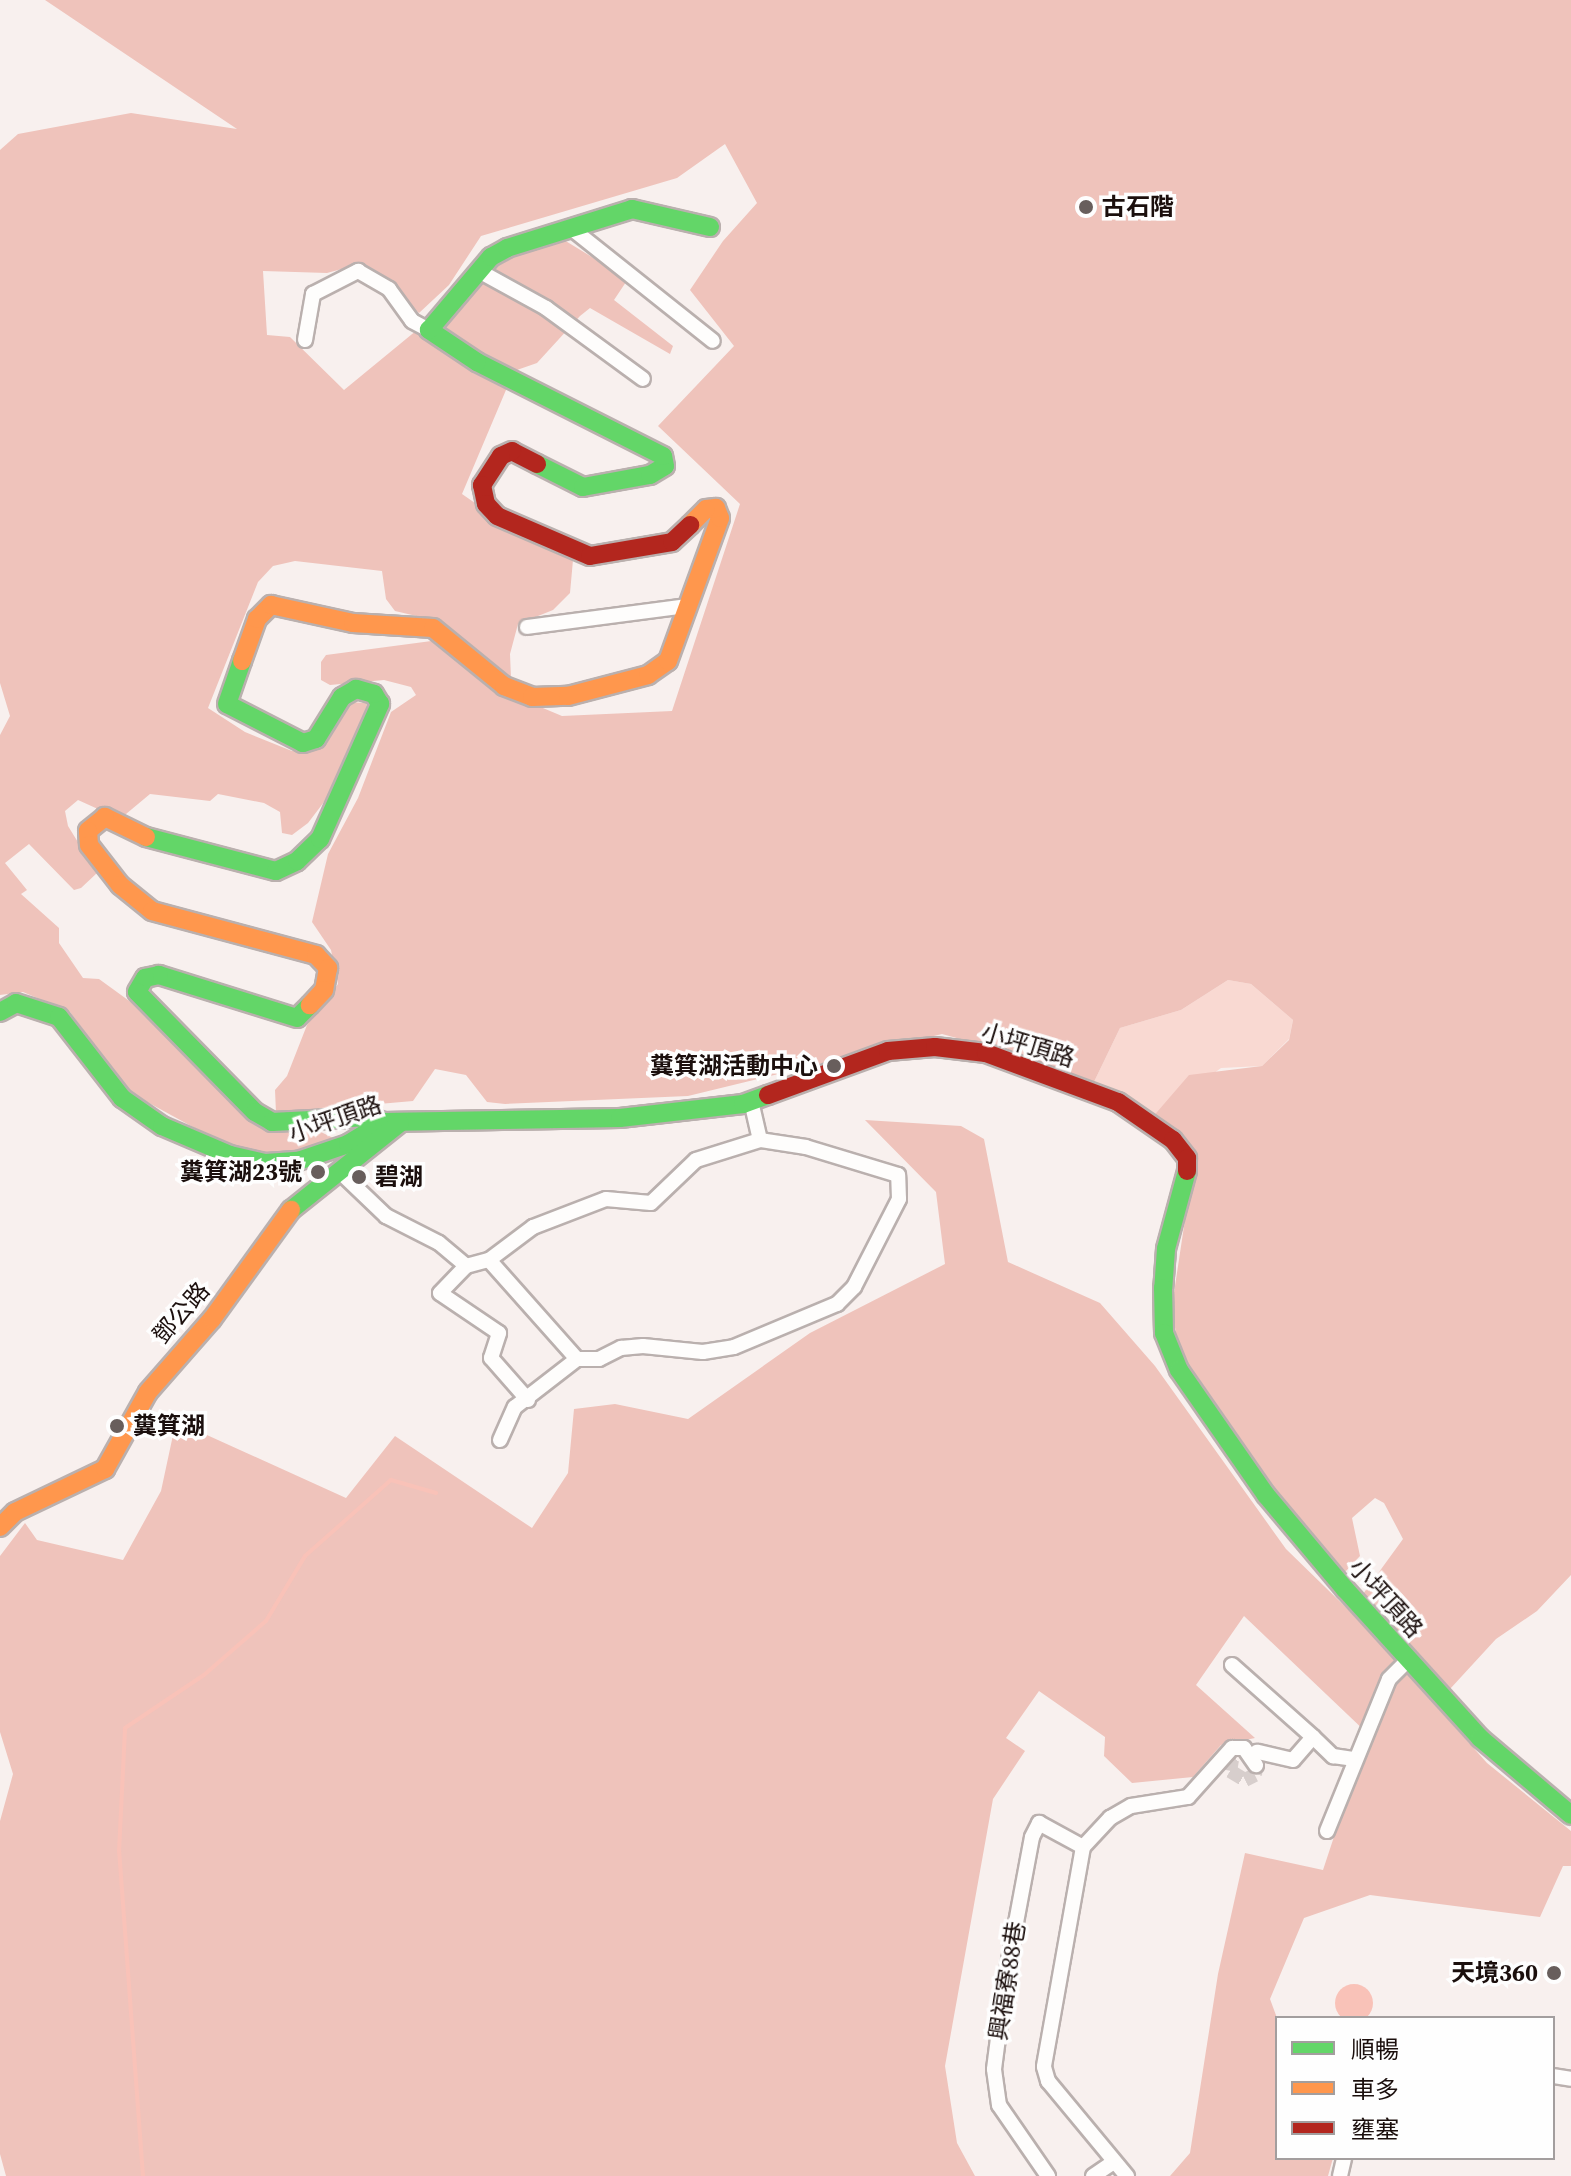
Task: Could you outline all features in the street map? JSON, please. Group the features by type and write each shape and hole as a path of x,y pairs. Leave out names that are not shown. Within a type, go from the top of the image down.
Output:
{"street":[{"path":"429,330 479,271 507,248 632,209 710,227"},
{"path":"571,228 713,341"},
{"path":"305,340 313,294 358,271 389,289 412,321 490,369 663,456 665,466 650,475 583,487 512,451 501,456 482,485 486,504 497,516 590,556 672,542 706,509 716,508 720,518 668,661 648,675 568,696 532,697 504,686 433,628 353,623 271,605 257,619 227,704 235,712 303,743 316,739 342,697 356,689 374,694 380,704 320,839 297,861 276,871 153,841 105,817 93,823 89,845 120,885 152,911 316,955 328,968 324,990 297,1018 159,975 145,978 137,992 255,1112 272,1122 370,1117 392,1122"},
{"path":"479,271 546,308 643,379"},
{"path":"527,627 687,606"},
{"name":"小坪頂路","path":"0,1012 16,1003 59,1017 122,1098 162,1126 230,1155 266,1163 298,1161 348,1144 392,1122 620,1118 751,1101 888,1051 935,1047 986,1053 1118,1102 1173,1140 1187,1158 1187,1185 1166,1249 1163,1318 1179,1370 1266,1495 1409,1659 1525,1781 1571,1815"},
{"path":"751,1101 760,1140"},
{"name":"鄧公路","path":"0,1527 15,1512 105,1469 174,1357 212,1319 295,1204 340,1172 392,1122"},
{"path":"500,1440 515,1407 528,1400 577,1359 599,1359 621,1348 643,1346 703,1352 734,1347 837,1304 854,1287 899,1199 898,1175 806,1147 760,1140 696,1160 651,1203 606,1199 533,1227 489,1260 466,1266 440,1293 499,1333 491,1358 528,1400"},
{"path":"340,1172 386,1216 439,1243 466,1266"},
{"path":"489,1260 577,1359"},
{"path":"1327,1831 1389,1679 1409,1659"},
{"path":"1232,1665 1333,1756 1355,1759"},
{"path":"1083,1847 1110,1818 1131,1806 1188,1797 1232,1748 1244,1748 1257,1759 1293,1760 1313,1737"},
{"name":"興福寮88巷","path":"1048,2176 999,2105 994,2069 1032,1837 1039,1823 1083,1847 1044,2067 1048,2081 1112,2163 1127,2176"},
{"path":"1093,2176 1112,2163"}],"shaded area":[{"path":"45,0 1571,0 1571,1575 1537,1611 1496,1639 1450,1689 1390,1626 1411,1604 1397,1588 1376,1610 1363,1594 1403,1539 1384,1503 1375,1498 1352,1518 1360,1556 1345,1572 1336,1568 1279,1503 1178,1349 1172,1306 1192,1173 1151,1119 1189,1075 1262,1066 1289,1040 1293,1020 1251,984 1228,980 1181,1010 1120,1028 1093,1084 1015,1054 942,1034 688,1096 505,1104 487,1102 466,1075 435,1069 413,1101 276,1113 275,1090 287,1076 307,1025 338,984 331,950 312,922 328,854 358,798 391,712 416,695 411,687 384,680 330,685 321,680 321,662 326,655 439,640 425,618 395,611 386,599 382,571 295,561 273,566 258,582 208,708 245,732 292,751 324,739 349,702 366,703 369,712 340,781 308,823 292,835 282,833 280,812 264,803 218,794 210,801 150,794 120,819 78,800 65,811 68,826 97,873 81,888 74,890 29,844 5,863 27,890 21,894 59,928 59,943 83,978 99,979 150,1016 246,1119 271,1129 317,1130 335,1139 309,1152 260,1155 222,1143 129,1092 70,1012 23,992 0,995 0,735 10,716 0,683 0,150 18,134 131,113 237,129","holes":["725,144 757,203 723,241 690,290 734,346 658,426 740,504 672,711 562,716 519,698 511,678 510,654 518,624 553,610 570,593 573,560 534,544 462,494 514,371 537,363 590,308 670,354 673,346 614,300 628,279 564,240 517,254 490,270 344,390 290,337 267,335 263,271 327,273 360,264 419,313 449,285 481,236 677,178"]},
{"path":"1228,980 1251,984 1293,1020 1289,1039 1262,1066 1221,1068 1151,1119 1093,1084 1120,1028 1181,1010"},
{"path":"865,1120 961,1126 984,1139 1008,1262 1100,1303 1155,1366 1286,1549 1363,1624 1487,1763 1571,1831 1571,1866 1563,1866 1540,1917 1370,1895 1304,1918 1270,1999 1276,2016 1275,2160 1332,2160 1328,2176 1170,2176 1190,2153 1218,1974 1245,1853 1323,1870 1368,1734 1244,1616 1196,1685 1255,1738 1221,1745 1193,1777 1132,1783 1104,1756 1105,1737 1039,1691 1006,1738 1025,1751 993,1799 945,2066 957,2143 975,2176 6,2176 0,2154 0,1821 13,1774 0,1732 0,1556 25,1523 37,1540 123,1560 161,1491 176,1421 346,1498 395,1436 532,1528 568,1473 574,1409 615,1404 688,1419 810,1333 945,1264 936,1192"},
{"path":"1347,1986 1361,1986 1371,1996 1373,2003 1367,2016 1341,2016 1337,2010 1337,1996"}],"waterway":[{"path":"143,2176 119,1852 125,1728 204,1675 266,1621 305,1556 391,1480 436,1493"}],"tunnel":[{"path":"1256,1752 1232,1760 1230,1771 1245,1780 1255,1775 1256,1765"}],"traffic: fast":[{"path":"537,464 583,487 650,475 665,466 663,456 477,362 429,330 491,257 507,248 632,209 710,227"},
{"path":"146,837 276,871 297,861 320,839 380,704 374,694 356,689 342,697 316,739 303,743 227,704 242,661"},
{"path":"310,1005 297,1018 159,975 145,978 137,992 255,1112 272,1122 370,1117 384,1122"},
{"path":"0,1012 16,1003 59,1017 122,1098 162,1126 230,1155 266,1163 298,1161 348,1144 384,1122 620,1118 743,1104 768,1095"},
{"path":"291,1210 400,1123"},
{"path":"1187,1171 1166,1249 1163,1288 1164,1333 1179,1370 1266,1495 1345,1589 1480,1738 1571,1815"}],"traffic: slow":[{"path":"242,661 257,619 271,605 353,623 433,628 504,686 532,697 568,696 648,675 668,661 720,518 716,508 706,509 690,525"},
{"path":"146,837 105,817 88,831 89,845 120,885 152,911 316,955 328,968 324,990 310,1005"},
{"path":"0,1527 15,1512 105,1469 148,1392 212,1319 291,1210"}],"traffic: jam":[{"path":"537,464 512,451 501,456 482,485 486,504 497,516 590,556 672,542 690,525"},
{"path":"768,1095 888,1051 935,1047 986,1053 1118,1102 1173,1140 1187,1158 1187,1171"}],"place":[{"name":"古石階","path":"1086,207"},
{"name":"糞箕湖活動中心","path":"834,1066"},
{"name":"糞箕湖23號","path":"318,1172"},
{"name":"碧湖","path":"359,1177"},
{"name":"糞箕湖","path":"117,1426"},
{"name":"天境360","path":"1554,1973"}]}
